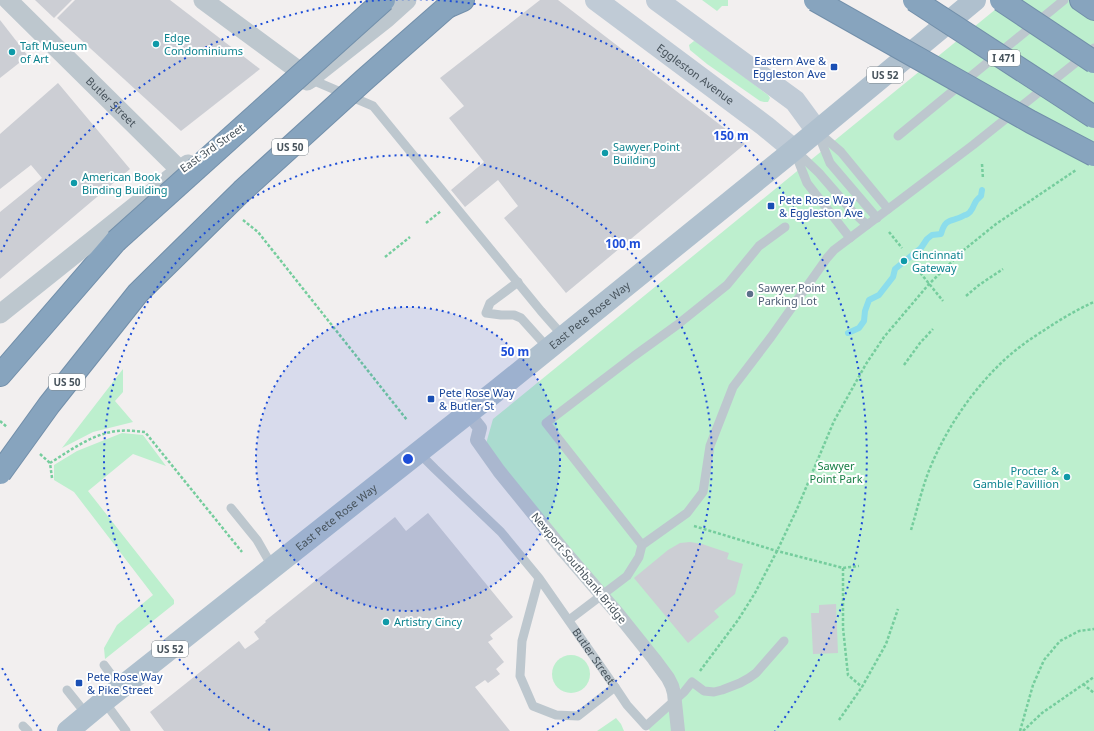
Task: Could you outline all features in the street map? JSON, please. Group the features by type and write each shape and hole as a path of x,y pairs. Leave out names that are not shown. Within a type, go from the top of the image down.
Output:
{"highway":[{"path":"0,376 116,241 384,0"},
{"path":"815,0 1031,122 1086,162"},
{"name":"I 471","path":"914,0 1094,117"},
{"path":"1001,0 1094,62"},
{"path":"1081,0 1094,9"},
{"name":"US 50","path":"0,473 49,404 138,293 242,191 364,80 456,2"},
{"path":"0,390 40,328"}],"main road":[{"name":"Eggleston Avenue","path":"596,0 765,126 794,150"},
{"path":"657,0 795,101 817,131"},
{"name":"East Pete Rose Way","path":"68,731 468,413 794,150 976,0"}],"street":[{"name":"Butler Street","path":"8,0 180,170"},
{"path":"203,0 310,79"},
{"name":"East 3rd Street","path":"0,314 180,170 310,79 387,18 407,0"},
{"name":"Newport Southbank Bridge","path":"468,413 480,428 477,440 493,463 563,550 618,614 668,678 674,693 678,731"}],"lane":[{"path":"898,136 1064,0"},
{"path":"569,620 627,576 638,557 642,546 687,513 703,492 710,446 733,387 834,250 973,145 1094,48"},
{"path":"310,79 373,106 518,282 556,342"},
{"path":"817,131 841,152 888,209"},
{"path":"817,131 830,163 877,218"},
{"path":"794,150 819,173 852,211 867,225"},
{"path":"794,150 807,183 850,238"},
{"path":"642,546 546,423 634,356 678,325 727,285 759,246 785,228"},
{"path":"518,282 490,304 486,313 514,315 521,318 556,342"},
{"name":"Butler Street","path":"419,452 501,532 539,578 615,687 578,716 556,715 533,706 520,676 522,641 539,578"},
{"path":"231,508 257,540 273,568"},
{"path":"615,687 627,705 646,726 684,692 692,682 704,692 722,690 740,683 756,672 784,641"},
{"path":"104,665 121,688"},
{"path":"67,690 87,715"},
{"path":"104,701 126,731"}],"path":[{"path":"692,682 738,620 755,593 797,509 834,421 852,387 884,337 929,284 965,249 996,224 1086,162"},
{"path":"982,164 983,179"},
{"path":"426,223 444,208"},
{"path":"240,217 258,232 406,420"},
{"path":"889,232 902,248"},
{"path":"385,257 410,237"},
{"path":"914,265 943,301"},
{"path":"966,296 979,285 1003,269"},
{"path":"910,530 924,483 933,461 949,430 968,401 1006,359 1021,346 1070,314 1094,302"},
{"path":"904,365 920,343 933,329"},
{"path":"52,478 50,463 87,440 117,431 145,432 242,552"},
{"path":"694,526 843,568 859,566"},
{"path":"843,568 843,628 848,675 862,687"},
{"path":"839,720 862,687 886,644 898,609"},
{"path":"1020,731 1033,685 1044,660 1060,641 1079,631 1094,629"},
{"path":"1023,731 1042,713 1094,677"},
{"path":"1083,684 1094,693"}],"green space":[{"path":"702,0 728,0 728,6 722,6 717,11"},
{"name":"Sawyer Point Park","path":"1007,0 1094,0 1094,731 650,731 646,726 683,692 563,550 484,451 493,419"},
{"path":"694,41 699,42 768,95 770,98 768,102 760,101 707,64 690,50 689,45"},
{"path":"123,369 123,392 115,401 133,422 93,432 62,448"},
{"path":"122,433 143,435 166,466 133,454 88,491 174,600 174,604 105,659 104,648 117,625 153,595 74,492 54,480 54,465 77,451"},
{"path":"567,655 575,655 582,658 587,663 590,674 587,685 582,690 575,693 567,693 560,690 555,685 552,678 552,670 555,663 560,658"},
{"path":"616,718 624,731 597,731"}],"building":[{"path":"35,0 72,0 54,18"},
{"name":"Edge Condominiums","path":"75,0 170,0 260,69 181,131 57,18"},
{"name":"Sawyer Point Building","path":"540,0 558,0 745,144 566,293 504,218 518,206 498,180 465,207 451,190 484,162 449,118 464,106 440,78"},
{"name":"Taft Museum of Art","path":"0,20 28,56 0,78"},
{"name":"American Book Binding Building","path":"58,83 130,169 0,279 0,212 42,178 31,165 0,189 0,134"},
{"name":"Artistry Cincy","path":"428,513 513,617 490,635 493,639 488,642 504,662 496,669 500,674 488,683 485,680 475,687 510,731 164,731 150,712 239,641 245,649 259,639 254,632 266,622 265,621 395,517 406,531"},
{"path":"690,542 702,544 729,553 727,559 743,564 735,594 714,611 719,617 688,643 634,578 668,550 680,543"},
{"path":"836,604 838,653 813,654 811,613 819,613 819,605"}],"waterway":[{"path":"848,333 859,328 864,321 865,311 869,300 879,295 893,277 895,269 921,248 927,239 932,235 941,234 947,222 970,212 976,200 981,196 982,190"}],"place":[{"name":"Edge Condominiums","path":"156,44"},
{"name":"Taft Museum of Art","path":"12,52"},
{"name":"Eastern Ave & Eggleston Ave","path":"834,67"},
{"name":"Sawyer Point Building","path":"605,153"},
{"name":"American Book Binding Building","path":"74,183"},
{"name":"Pete Rose Way & Eggleston Ave","path":"771,206"},
{"name":"Cincinnati Gateway","path":"904,261"},
{"name":"Sawyer Point Parking Lot","path":"750,294"},
{"name":"Pete Rose Way & Butler St","path":"431,399"},
{"name":"Procter & Gamble Pavillion","path":"1067,477"},
{"name":"Artistry Cincy","path":"386,622"},
{"name":"Pete Rose Way & Pike Street","path":"79,683"}]}
